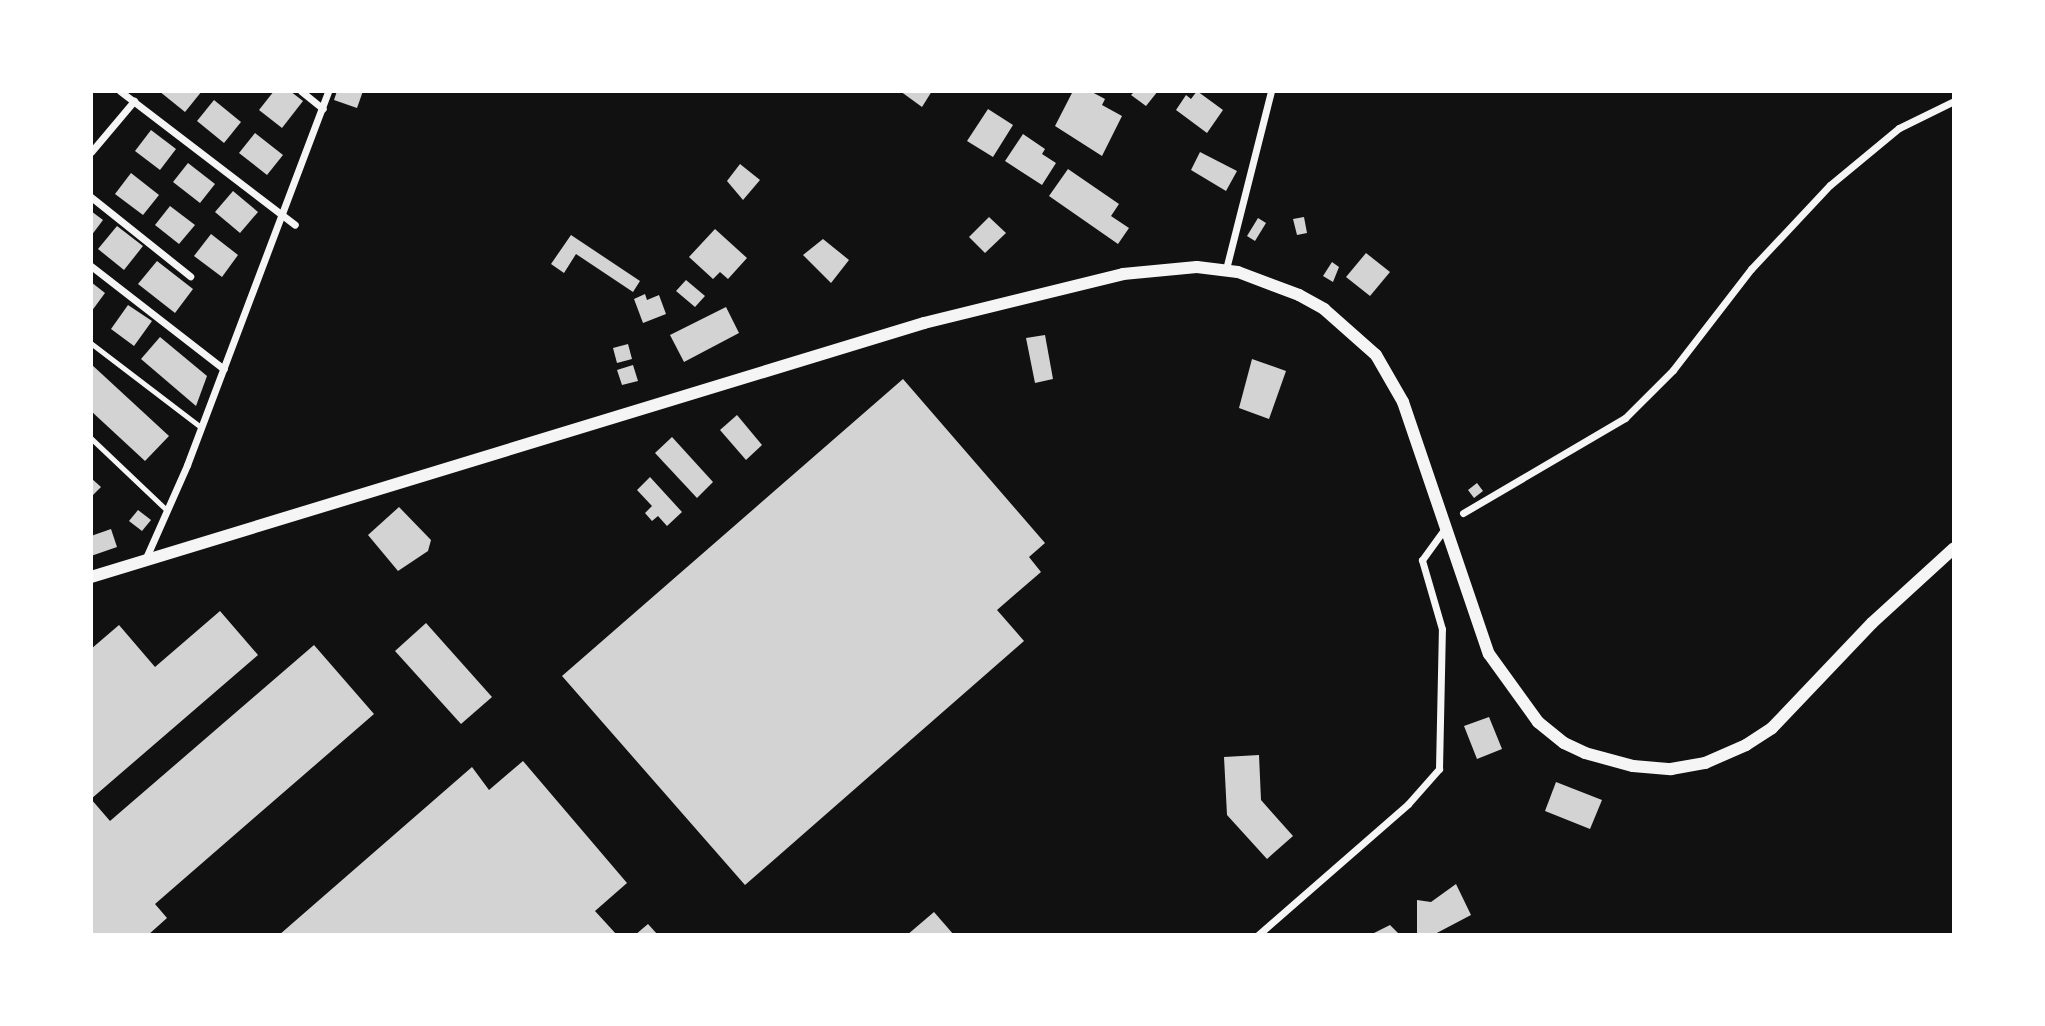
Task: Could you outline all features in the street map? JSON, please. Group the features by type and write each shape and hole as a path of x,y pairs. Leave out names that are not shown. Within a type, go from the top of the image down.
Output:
{"main road":[{"path":"91,578 957,314 1123,274 1226,269 1315,303 1376,355 1403,402 1444,530 1489,654 1538,722 1564,743 1585,753 1663,769 1717,759 1768,732 1872,623 1954,548"}],"street":[{"path":"120,91 295,225"},
{"path":"301,91 323,109"},
{"path":"145,560 285,215 328,91"},
{"path":"1226,269 1271,91"},
{"path":"91,152 134,101"},
{"path":"1463,513 1625,418 1673,370 1751,269 1830,185 1899,128 1954,101"},
{"path":"91,197 190,276"},
{"path":"91,266 224,369"},
{"path":"1258,935 1408,804 1438,769 1442,629 1422,560 1444,530"}],"lane":[{"path":"91,343 201,427"},
{"path":"91,438 167,510"}],"building":[{"path":"159,91 202,91 185,112"},
{"path":"274,91 290,91 303,101 282,128 259,110"},
{"path":"337,91 363,91 357,108 334,100"},
{"path":"900,91 932,91 922,107"},
{"path":"1073,91 1090,91 1105,99 1102,105 1122,116 1102,156 1055,126"},
{"path":"1135,91 1158,91 1146,106 1131,95"},
{"path":"1197,91 1223,110 1207,133 1176,110 1186,95 1191,99"},
{"path":"214,100 241,122 224,143 197,121"},
{"path":"988,109 1013,125 993,157 967,141"},
{"path":"151,130 176,149 160,170 135,151"},
{"path":"255,133 283,155 267,175 239,153"},
{"path":"1023,134 1045,149 1042,154 1056,163 1042,185 1005,161"},
{"path":"1200,152 1237,171 1226,191 1191,170"},
{"path":"188,163 215,184 200,203 173,182"},
{"path":"740,164 760,180 743,200 727,181"},
{"path":"1068,169 1119,204 1111,216 1129,228 1118,244 1049,196"},
{"path":"131,173 159,195 143,215 115,194"},
{"path":"233,191 258,212 240,233 215,212"},
{"path":"170,206 195,225 179,244 155,225"},
{"path":"91,211 103,220 91,236"},
{"path":"989,217 1006,233 985,253 969,237"},
{"path":"1304,217 1307,233 1297,235 1293,219"},
{"path":"1258,218 1266,223 1255,241 1247,236"},
{"path":"117,226 143,246 124,270 98,249"},
{"path":"715,229 747,258 728,279 720,272 713,279 689,257"},
{"path":"211,234 238,255 222,277 194,256"},
{"path":"571,235 640,281 633,292 576,254 564,273 551,264"},
{"path":"823,239 849,260 831,283 803,255"},
{"path":"1366,253 1390,272 1370,296 1346,277"},
{"path":"157,261 193,289 175,313 138,284"},
{"path":"1332,262 1339,267 1333,282 1323,276"},
{"path":"686,280 705,296 695,307 676,291"},
{"path":"91,282 105,293 91,312"},
{"path":"645,294 647,300 659,295 666,314 643,323 634,299"},
{"path":"128,305 152,321 134,346 111,329"},
{"path":"726,307 739,333 684,362 670,335"},
{"path":"1045,335 1053,379 1035,383 1026,338"},
{"path":"160,337 207,376 196,406 141,359"},
{"path":"628,344 632,359 617,363 613,348"},
{"path":"1252,359 1286,371 1269,419 1239,408"},
{"path":"91,364 169,436 145,461 91,411"},
{"path":"633,365 638,381 622,385 617,370"},
{"path":"903,379 1045,543 1029,557 1041,572 997,610 1024,641 745,885 562,676"},
{"path":"737,415 762,445 746,460 720,430"},
{"path":"672,437 713,482 697,498 655,453"},
{"path":"650,477 682,512 667,526 658,516 652,521 645,513 652,506 637,490"},
{"path":"91,478 101,487 91,497"},
{"path":"1477,483 1483,491 1474,498 1468,490"},
{"path":"399,507 431,540 428,551 398,571 368,535"},
{"path":"138,510 151,520 142,531 129,521"},
{"path":"111,529 117,547 91,556 91,536"},
{"path":"220,611 258,655 91,799 91,649 119,625 155,667"},
{"path":"426,623 492,697 461,724 395,651"},
{"path":"314,645 374,714 155,904 167,918 148,935 91,935 91,799 110,821"},
{"path":"1489,717 1502,749 1477,759 1464,726"},
{"path":"1259,755 1261,800 1293,836 1267,859 1227,815 1224,757"},
{"path":"523,761 627,883 595,911 617,935 279,935 472,767 489,790"},
{"path":"1556,782 1602,800 1590,829 1545,811"},
{"path":"1456,884 1471,915 1433,935 1417,933 1417,900 1431,902"},
{"path":"934,912 954,935 907,935"},
{"path":"648,924 658,935 635,935"},
{"path":"1390,925 1400,935 1375,935 1374,933"}]}
